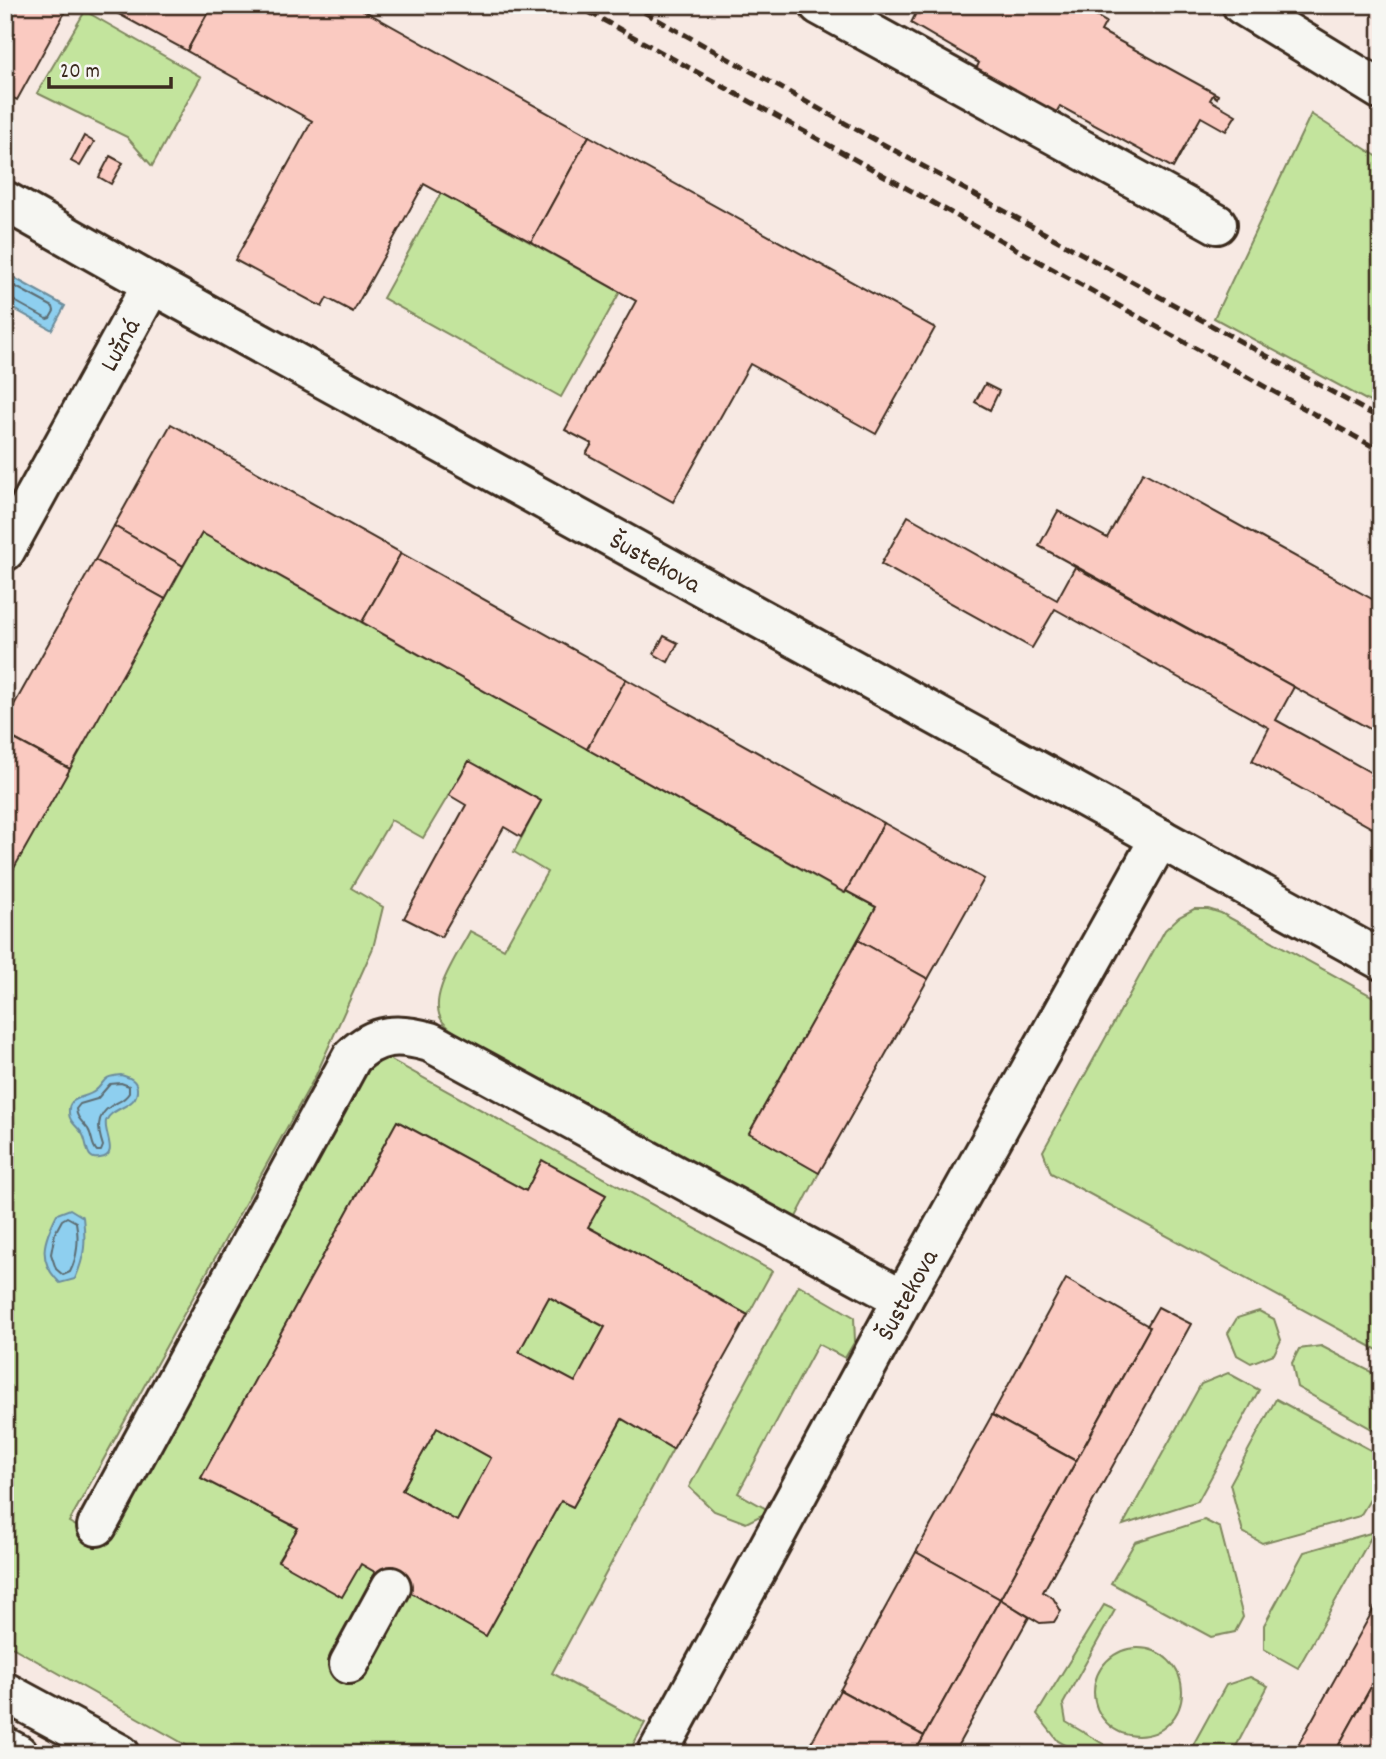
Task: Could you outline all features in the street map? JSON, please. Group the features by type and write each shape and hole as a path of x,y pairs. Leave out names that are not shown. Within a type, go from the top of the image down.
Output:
{"street":[{"path":"819,5 1217,224"},
{"path":"1242,5 1375,89"},
{"path":"5,201 152,284"},
{"name":"Lužná","path":"5,551 152,284"},
{"name":"Šustekova","path":"152,284 1381,960"},
{"name":"Šustekova","path":"657,1754 903,1299 1160,838"},
{"path":"97,1527 352,1058 361,1048 382,1038 409,1036 430,1042 903,1299"},
{"path":"349,1664 391,1587"},
{"path":"5,1692 120,1754"},
{"path":"5,1747 18,1754"}],"green space":[{"path":"85,11 201,77 152,166 127,137 37,93"},
{"path":"1311,114 1381,159 1381,408 1214,318"},
{"path":"441,193 620,292 561,397 383,298"},
{"path":"202,533 844,893 846,891 876,907 750,1133 819,1173 795,1219 456,1033 443,1022 438,1001 441,989 470,931 504,949 547,872 514,852 541,801 469,761 423,838 391,820 351,888 383,907 373,948 316,1075 69,1522 107,1544 365,1060 384,1056 772,1271 748,1315 588,1227 543,1161 526,1191 397,1121 201,1478 298,1528 279,1561 361,1564 486,1636 561,1501 573,1507 622,1419 673,1449 552,1673 645,1723 628,1754 202,1754 5,1643 5,734 165,599"},
{"path":"1194,909 1221,913 1381,1001 1381,1352 1051,1173 1043,1151 1165,930 1179,917"},
{"path":"799,1285 854,1317 855,1341 845,1358 818,1344 738,1493 770,1511 746,1523 714,1511 689,1487"},
{"path":"549,1297 605,1327 575,1382 519,1352"},
{"path":"1259,1311 1274,1319 1281,1340 1274,1354 1251,1363 1237,1355 1228,1333 1237,1318"},
{"path":"1321,1346 1381,1377 1381,1434 1297,1387 1292,1363 1299,1349"},
{"path":"1228,1373 1259,1390 1198,1501 1123,1525 1201,1384"},
{"path":"1276,1399 1376,1453 1380,1472 1374,1493 1360,1516 1262,1543 1243,1532 1230,1484"},
{"path":"437,1428 491,1458 457,1521 402,1490"},
{"path":"1204,1520 1220,1528 1243,1617 1235,1632 1211,1637 1111,1583 1135,1542"},
{"path":"1374,1532 1298,1668 1264,1649 1264,1625 1304,1552"},
{"path":"1104,1605 1115,1610 1063,1704 1066,1722 1120,1754 1082,1754 1058,1741 1037,1714"},
{"path":"1138,1648 1155,1651 1169,1661 1179,1675 1182,1692 1179,1709 1169,1723 1155,1733 1138,1736 1121,1733 1107,1723 1097,1709 1094,1692 1097,1675 1107,1661 1121,1651"},
{"path":"1250,1677 1268,1686 1232,1754 1188,1754 1226,1685"}],"water":[{"path":"5,273 65,306 52,330 5,304"},
{"path":"121,1075 135,1082 136,1095 130,1103 114,1112 106,1121 109,1153 100,1158 92,1157 83,1135 71,1120 69,1108 74,1101 95,1091 107,1078"},
{"path":"70,1209 83,1217 84,1249 75,1279 60,1283 52,1274 45,1258 46,1241 57,1214"}],"building":[{"path":"5,5 69,5 17,100 5,94"},
{"path":"102,5 212,5 187,51"},
{"path":"212,5 354,5 589,136 531,242 424,184 353,312 327,298 322,307 235,260 312,121 187,51"},
{"path":"920,5 1076,5 1106,22 1101,31 1218,95 1217,98 1213,95 1210,100 1236,115 1226,131 1201,117 1173,168 1060,106 1051,121 977,77 976,69 979,63 911,23"},
{"path":"84,136 94,142 80,166 71,161"},
{"path":"589,136 935,328 876,434 750,364 673,502 586,454 592,444 565,430 636,301 531,242"},
{"path":"110,156 123,163 111,184 99,177"},
{"path":"985,384 999,391 990,410 975,402"},
{"path":"171,424 401,553 362,622 202,533 183,566 114,526"},
{"path":"1143,472 1381,604 1379,734 1039,546 1058,511 1107,538"},
{"path":"908,516 1057,600 1075,567 1294,687 1276,720 1381,778 1381,833 1252,761 1269,728 1055,609 1032,648 881,564"},
{"path":"114,526 183,566 165,599 95,560"},
{"path":"401,553 626,679 587,749 362,622"},
{"path":"95,560 165,599 70,769 5,734 5,721"},
{"path":"664,636 678,643 668,662 654,654"},
{"path":"626,679 884,823 845,893 587,749"},
{"path":"5,734 70,769 5,884"},
{"path":"469,761 541,801 521,837 504,827 441,937 404,918 466,805 449,795"},
{"path":"884,823 984,879 928,979 858,940 876,907 846,891"},
{"path":"858,940 928,979 819,1173 749,1133"},
{"path":"397,1121 526,1191 542,1160 606,1195 588,1227 748,1315 673,1449 622,1419 573,1507 561,1501 486,1636 361,1564 342,1597 278,1561 298,1528 201,1478","holes":["549,1297 605,1327 575,1382 519,1352","437,1428 491,1458 457,1521 402,1490"]},
{"path":"1066,1279 1150,1327 1076,1461 992,1415"},
{"path":"1158,1307 1191,1324 1043,1592 1053,1598 1061,1611 1054,1622 1040,1623 1000,1599 1150,1327 1147,1326"},
{"path":"992,1415 1076,1461 1000,1599 916,1552"},
{"path":"916,1552 1000,1599 924,1736 840,1690"},
{"path":"1381,1596 1381,1669 1334,1754 1293,1754"},
{"path":"1000,1599 1029,1617 953,1754 914,1754"},
{"path":"1381,1669 1381,1754 1334,1754"},
{"path":"840,1690 924,1736 914,1754 805,1754"}],"railway":[{"path":"576,5 1381,451"},
{"path":"631,5 1381,419"}]}
